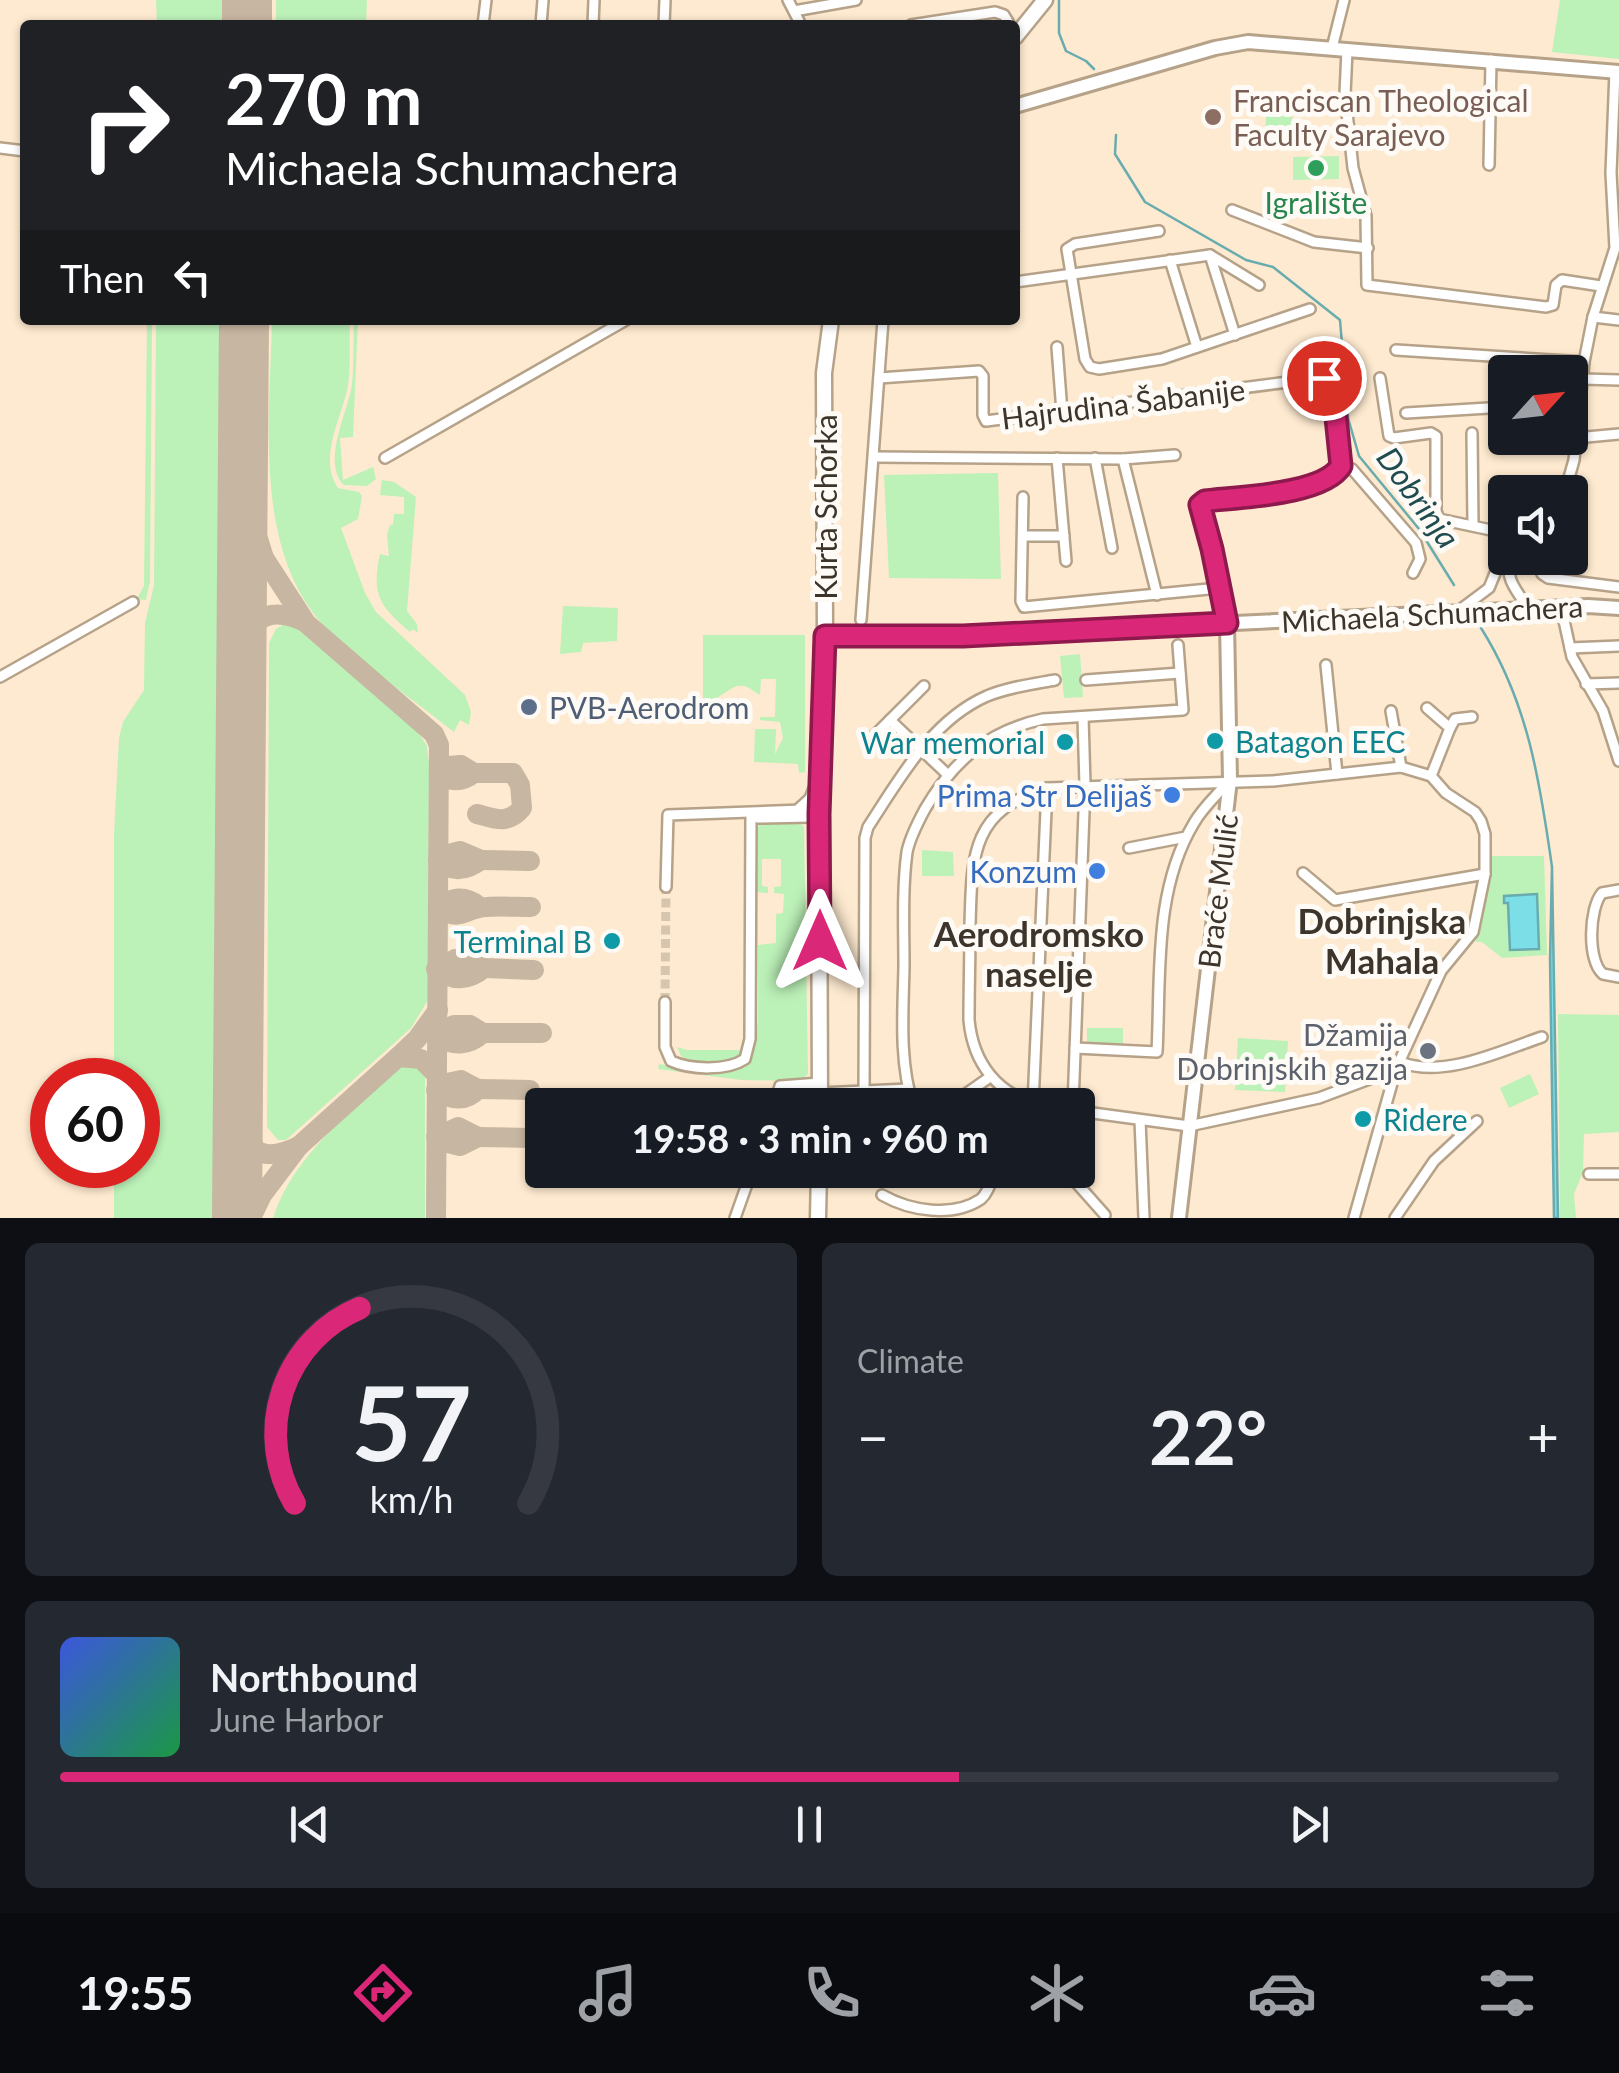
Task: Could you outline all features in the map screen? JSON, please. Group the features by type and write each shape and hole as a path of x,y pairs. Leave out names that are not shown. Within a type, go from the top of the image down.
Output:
{"main road":[{"path":"1020,25 1045,0"},
{"name":"Kurta Schorka","path":"820,1088 824,373 830,325"},
{"path":"819,821 801,814 820,780"},
{"path":"818,1218 819,1188"}],"street":[{"path":"788,0 798,20"},
{"path":"794,11 856,0"},
{"path":"1332,48 1344,0"},
{"path":"944,20 996,12 1007,20"},
{"path":"1020,105 1248,42 1617,71 1615,248 1601,286 1586,355"},
{"path":"1347,50 1348,130 1366,216 1367,284 1546,307 1553,304 1556,286 1562,280 1601,286"},
{"path":"1489,165 1492,60"},
{"path":"1232,210 1314,242 1368,248"},
{"path":"1159,231 1072,245 1067,251 1085,360 1090,367 1162,359 1310,309"},
{"path":"1020,281 1210,255 1259,285"},
{"path":"1210,255 1234,336"},
{"path":"1170,260 1196,347"},
{"path":"1594,317 1619,320"},
{"path":"385,458 617,325"},
{"path":"862,620 883,325"},
{"path":"1058,347 1062,412"},
{"path":"1396,350 1488,356"},
{"name":"Hajrudina Šabanije","path":"879,378 979,372 984,376 982,416 986,421 1324,378 1333,388 1341,466"},
{"path":"1380,378 1389,436 1436,436 1439,519 1488,529"},
{"path":"1588,379 1619,380"},
{"path":"1406,413 1488,408"},
{"path":"1472,433 1473,525"},
{"path":"1588,437 1619,434"},
{"name":"Hajrudina Šabanije","path":"874,457 1174,455"},
{"name":"Hajrudina Šabanije","path":"1056,458 1066,561"},
{"name":"Hajrudina Šabanije","path":"1095,458 1112,548"},
{"name":"Hajrudina Šabanije","path":"1123,458 1157,595"},
{"path":"1227,623 1200,511 1202,502 1314,484 1327,480 1341,466 1352,469 1416,543 1420,559 1413,573"},
{"path":"1022,497 1024,607 1219,588"},
{"path":"1024,536 1064,536"},
{"path":"1456,612 1485,594 1495,575"},
{"path":"1508,575 1529,609"},
{"path":"1544,575 1619,587"},
{"path":"0,676 134,602"},
{"path":"1562,607 1570,648 1611,728 1619,761"},
{"name":"Michaela Schumachera","path":"825,636 963,636 1562,607 1619,608"},
{"name":"Braće Mulić","path":"1179,1218 1230,780 1227,623"},
{"path":"908,1088 903,1023 908,848 921,816 946,774 974,751 1024,723 1183,710 1178,645"},
{"path":"1570,648 1619,646"},
{"path":"1326,665 1337,774"},
{"path":"1086,680 1180,672"},
{"path":"864,1088 868,826 920,750 944,726 980,700 1016,687 1056,680"},
{"path":"1586,684 1619,683"},
{"path":"873,738 924,686"},
{"path":"1428,708 1450,728"},
{"path":"1392,710 1401,767"},
{"path":"1075,1088 1085,785 1083,717"},
{"path":"1431,776 1455,719 1472,717"},
{"path":"890,720 946,774"},
{"path":"1003,1088 990,1076 971,1044 969,1020 974,850 1000,812 1022,796 1045,788 1273,781 1401,767 1431,776 1446,792 1476,812 1481,821 1485,834 1484,874 1473,932 1441,971 1398,1066 1354,1218"},
{"path":"1075,1048 1157,1052 1170,878 1196,819 1230,780"},
{"path":"1036,1088 1045,788"},
{"path":"665,1002 667,1056 682,1066 740,1063 747,1055 751,813"},
{"path":"666,886 668,815 751,813 758,818 801,814"},
{"path":"1129,848 1186,838"},
{"path":"1303,873 1335,900 1484,874"},
{"path":"1619,890 1602,893 1594,906 1594,964 1602,974 1619,977"},
{"path":"1095,1112 1189,1126 1320,1098 1398,1066 1439,1068 1542,1037"},
{"path":"973,1088 990,1076"},
{"path":"1140,1120 1144,1218"},
{"path":"1395,1218 1434,1161 1477,1122"},
{"path":"1590,1174 1619,1174"},
{"path":"735,1218 746,1188"},
{"path":"882,1195 918,1212 952,1211 980,1201 989,1188"},
{"path":"1081,1188 1105,1215"}],"green space":[{"path":"156,0 222,0 222,20 157,20"},
{"path":"276,0 367,0 366,20 276,20"},
{"path":"1560,0 1619,0 1619,59 1552,52"},
{"path":"1268,95 1294,97 1291,133 1265,131"},
{"name":"Igralište","path":"1339,156 1339,179 1293,180 1293,157"},
{"path":"147,325 152,325 150,581 146,600 137,599 144,586"},
{"path":"156,325 223,325 217,1218 114,1218 114,1188 160,1188 160,1058 114,1058 114,834 119,738 123,722 144,690 145,623 154,585"},
{"path":"272,325 350,325 348,385 330,463 338,488 362,496 358,519 341,528 376,612 465,695 471,712 469,725 460,720 454,732 373,670 328,630 304,599 287,563 276,524 269,441"},
{"path":"354,325 358,325 353,437 340,438 343,480 373,467 376,479 367,486 344,485 335,463 335,450 352,385"},
{"path":"998,473 1001,579 889,578 884,475"},
{"path":"382,480 394,482 416,497 407,611 417,624 418,633 413,629 410,632 391,615 380,599 380,554 389,556 390,525 394,514 404,514 404,497 380,495"},
{"path":"563,606 618,608 617,641 583,643 581,652 560,654"},
{"path":"283,625 298,628 418,732 427,746 428,1000 411,1028 286,1140 278,1140 267,1127 269,643 276,629"},
{"path":"703,635 805,635 805,772 799,773 798,764 754,762 755,729 776,729 775,754 783,738 780,722 760,720 775,717 776,679 761,679 760,695 742,686 709,700 708,719 703,719"},
{"path":"1080,654 1083,697 1064,698 1060,656"},
{"path":"761,823 800,823 804,827 808,1074 800,1081 741,1080 658,1069 659,1064 720,1071 751,1059 758,1021 758,945 776,943 776,914 783,913 784,894 774,893 774,887 781,886 781,859 762,859 762,886 768,887 768,893 755,892 755,831"},
{"path":"922,850 953,852 954,876 922,876"},
{"path":"1490,856 1544,856 1547,955 1502,958 1482,942 1476,942"},
{"path":"1558,1014 1619,1015 1619,1132 1584,1134 1583,1172 1574,1194 1576,1218 1560,1218"},
{"path":"1087,1028 1123,1028 1123,1047 1087,1045"},
{"path":"1238,1038 1288,1041 1285,1092 1235,1090"},
{"path":"677,1047 746,1050 733,1059 705,1062 681,1056"},
{"path":"406,1064 418,1066 425,1077 425,1218 273,1218 282,1195 309,1154"},
{"path":"1530,1074 1539,1094 1509,1108 1500,1088"}],"water":[{"path":"1552,867 1558,1218 1554,1218"},
{"path":"1537,894 1539,949 1510,950 1508,903 1504,903 1504,896"}],"waterway":[{"name":"Dobrinja","path":"1059,0 1059,33 1066,51 1094,69"},
{"name":"Dobrinja","path":"1116,135 1115,154 1145,202 1246,260 1273,267 1340,320 1348,418 1359,456 1419,529 1454,585"},
{"name":"Dobrinja","path":"1481,628 1510,685 1530,743 1552,867"}],"taxiway":[{"path":"243,491 264,558 306,623 434,734 439,745 436,1218"},
{"path":"242,644 253,626 267,616 284,615 305,622"},
{"path":"461,765 474,773 456,780 440,771 461,765"},
{"path":"474,773 513,773 520,785 522,808 506,819 477,814"},
{"path":"460,851 481,860 459,869 438,861 460,851"},
{"path":"481,860 530,861"},
{"path":"479,906 458,898 438,909 459,915 480,908 531,907"},
{"path":"455,959 468,959 484,968 460,978 436,969 455,959"},
{"path":"484,968 534,970"},
{"path":"398,1057 438,1010"},
{"path":"454,1025 470,1025 483,1033 461,1044 437,1036 454,1025"},
{"path":"483,1033 542,1033"},
{"path":"299,1146 398,1057 421,1059 436,1074"},
{"path":"461,1080 478,1089 458,1098 436,1090 461,1080"},
{"path":"478,1089 525,1090"},
{"path":"238,1107 245,1133 255,1149 272,1154 299,1146 262,1195 251,1218"},
{"path":"458,1127 478,1137 460,1146 436,1137 458,1127"},
{"path":"478,1137 525,1138"}],"runway":[{"path":"247,0 247,20"},
{"path":"237,1218 244,325"}],"tunnel":[{"path":"665,1002 666,887"}],"place":[{"name":"Franciscan Theological Faculty Sarajevo","path":"1213,117"},
{"name":"Igralište","path":"1316,168"},
{"name":"PVB-Aerodrom","path":"529,707"},
{"name":"Batagon EEC","path":"1215,741"},
{"name":"War memorial","path":"1065,742"},
{"name":"Prima Str Delijaš","path":"1172,795"},
{"name":"Konzum","path":"1097,871"},
{"name":"Terminal B","path":"612,941"},
{"name":"Džamija Dobrinjskih gazija","path":"1428,1051"},
{"name":"Ridere","path":"1363,1119"}],"district":[{"name":"Dobrinjska Mahala","path":"1382,940"},
{"name":"Aerodromsko naselje","path":"1039,953"}],"route":[{"path":"820,941 819,814 825,636 963,636 1227,623 1200,505 1205,501 1314,484 1336,474 1341,466 1333,388 1324,378"}]}
